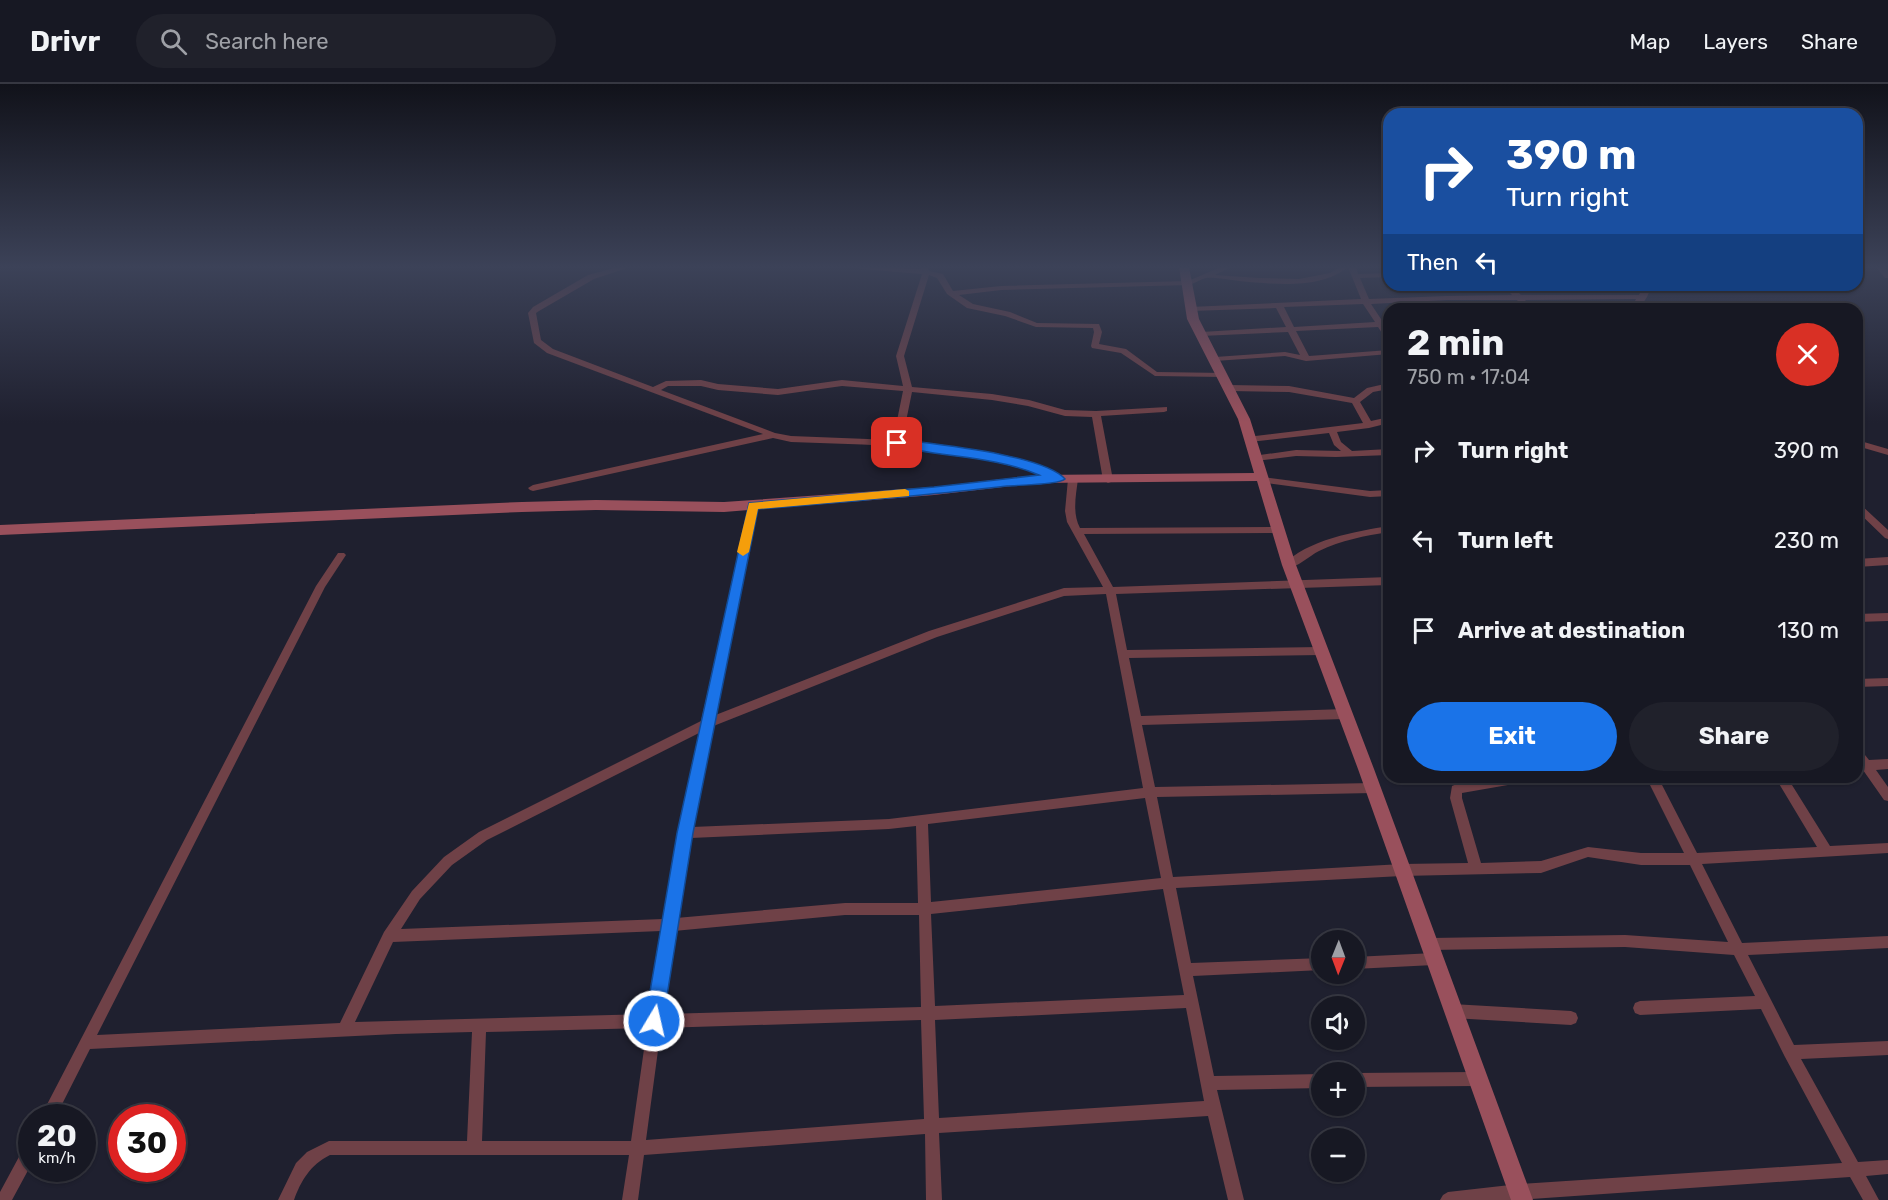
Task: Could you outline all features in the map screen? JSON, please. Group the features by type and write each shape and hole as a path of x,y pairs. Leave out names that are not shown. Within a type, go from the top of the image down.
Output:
{"main road":[{"path":"1194,319 1230,388 1250,439 1289,565 1373,788 1476,1079 1521,1196"},
{"path":"0,530 522,507 753,506 934,491 1036,479 1262,478"}],"street":[{"path":"532,319 537,342 550,351 656,389 772,435 791,439 897,443 997,457 1066,479 1070,511 1077,531 1110,591 1213,1108 1236,1200"},
{"path":"897,443 908,389 900,356 911,319"},
{"path":"1020,319 1036,325 1096,326 1098,332 1095,346 1123,351 1155,374 1223,375"},
{"path":"1286,319 1306,360"},
{"path":"1201,334 1383,324"},
{"path":"1215,359 1285,354 1306,360 1383,353"},
{"path":"656,389 666,384 701,383 718,387 778,392 842,383 992,397 1065,413 1096,414 1164,410"},
{"path":"1230,388 1277,388 1356,401 1370,390 1383,387"},
{"path":"1356,401 1369,425"},
{"path":"1096,414 1108,480"},
{"path":"1250,439 1285,433 1343,430 1383,422"},
{"path":"1332,429 1337,443 1348,453"},
{"path":"533,488 772,435"},
{"path":"1863,445 1888,452"},
{"path":"1256,458 1288,453 1383,452"},
{"path":"1262,478 1383,494"},
{"path":"630,1200 668,925 706,724 753,506"},
{"path":"1863,512 1888,536"},
{"path":"1077,531 1277,530"},
{"path":"1289,565 1312,549 1335,540 1383,530"},
{"path":"54,1104 321,586 342,555"},
{"path":"1863,563 1888,561"},
{"path":"344,1030 388,936 416,895 448,861 483,836 706,724 933,634 1064,592 1383,581"},
{"path":"1863,618 1888,617"},
{"path":"1122,654 1322,651"},
{"path":"1863,683 1888,682"},
{"path":"1135,721 1345,714"},
{"path":"1863,765 1888,764"},
{"path":"1863,767 1888,796"},
{"path":"1476,868 1456,798 1456,790 1464,786 1484,783"},
{"path":"1655,783 1790,1052 1871,1200"},
{"path":"1785,783 1827,852"},
{"path":"685,833 922,821 1149,792 1373,788"},
{"path":"922,821 934,1200"},
{"path":"388,936 668,925 845,909 925,909 1168,883 1402,870 1541,867 1588,852 1641,860 1888,848"},
{"path":"1365,961 1432,951 1625,941 1740,949 1888,942"},
{"path":"1185,970 1311,964"},
{"path":"87,1042 396,1027 928,1013 1192,1000"},
{"path":"1640,1008 1766,1002"},
{"path":"1452,1011 1571,1018"},
{"path":"474,1149 479,1026"},
{"path":"1790,1052 1888,1047"},
{"path":"1365,1080 1476,1079"},
{"path":"1209,1083 1311,1081"},
{"path":"286,1200 302,1167 314,1154 329,1148 637,1148 1213,1108"},
{"path":"1448,1200 1888,1167"},
{"path":"4,1200 18,1174"}],"slow traffic":[{"path":"743,552 753,506 905,494"}],"route":[{"path":"654,1021 668,925 685,833 753,506 934,491 1036,479 1059,479 1024,464 987,455 897,443"}]}
